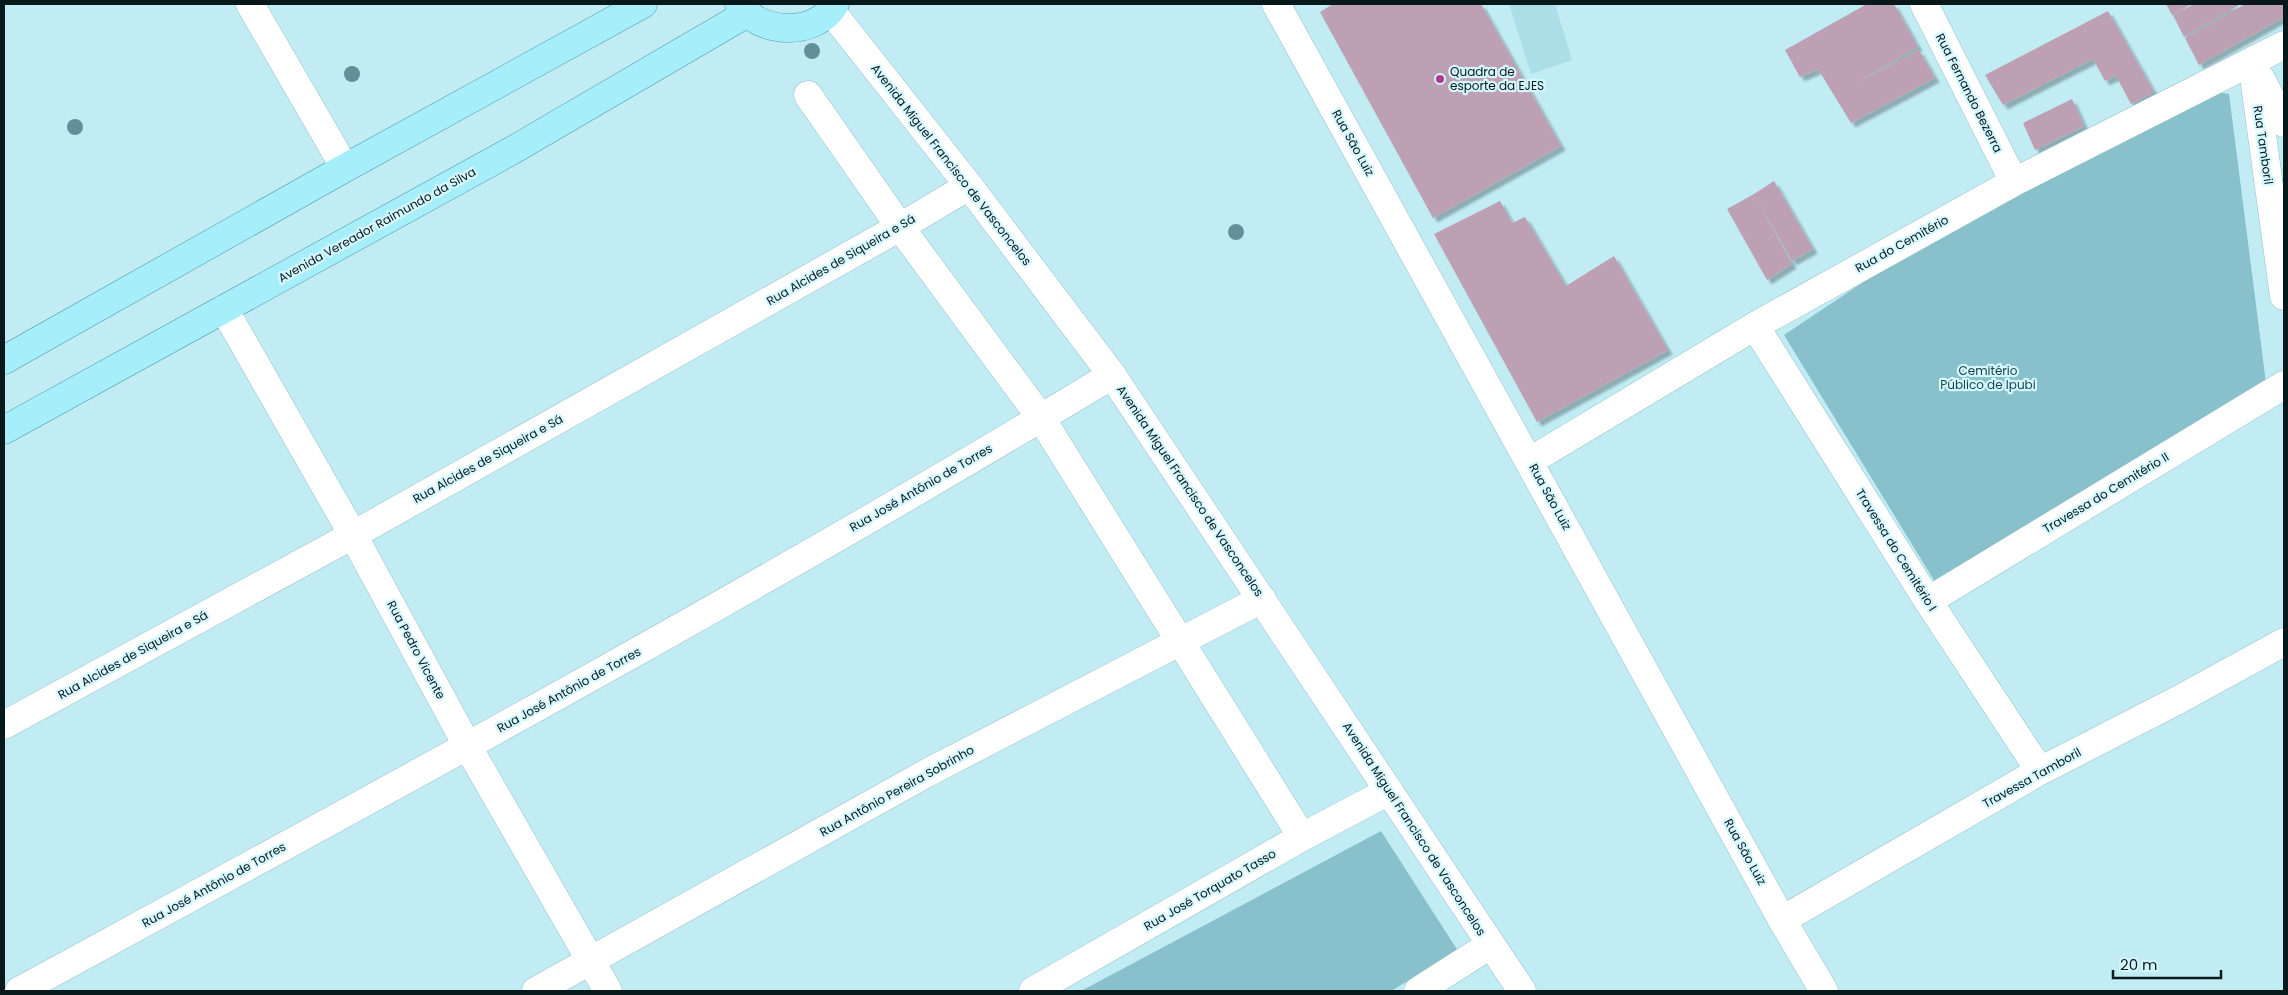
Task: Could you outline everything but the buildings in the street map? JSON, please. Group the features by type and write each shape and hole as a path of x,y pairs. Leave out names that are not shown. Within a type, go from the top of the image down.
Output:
{"main road":[{"path":"4,360 345,168 643,4"},
{"path":"742,9 773,28 804,27 833,7"},
{"name":"Avenida Vereador Raimundo da Silva","path":"4,430 513,150 742,9"}],"street":[{"path":"250,4 345,168"},
{"name":"Rua São Luiz","path":"1276,4 1782,920 1824,991"},
{"name":"Rua Fernando Bezerra","path":"1924,4 2014,182"},
{"name":"Avenida Miguel Francisco de Vasconcelos","path":"833,7 1112,375 1490,946 1522,991"},
{"name":"Rua do Cemitério","path":"1530,461 1755,326 2014,182 2284,45"},
{"name":"Rua Tamboril","path":"2252,62 2284,123"},
{"name":"Rua Tamboril","path":"2252,62 2284,296"},
{"path":"808,95 900,227 1041,418 1178,641 1302,837"},
{"name":"Rua Alcides de Siqueira e Sá","path":"4,725 353,535 900,227 969,186"},
{"name":"Rua Pedro Vicente","path":"224,309 353,535 468,747 608,991"},
{"name":"Travessa do Cemitério I","path":"1755,326 1928,601 2040,772"},
{"name":"Rua José Antônio de Torres","path":"19,991 468,747 732,598 1112,375"},
{"name":"Travessa do Cemitério II","path":"1928,601 2284,385"},
{"name":"Rua Antônio Pereira Sobrinho","path":"536,991 925,774 1262,599"},
{"name":"Travessa Tamboril","path":"1782,920 2040,772 2284,642"},
{"name":"Rua José Torquato Tasso","path":"1034,991 1302,837 1389,791"},
{"path":"1418,991 1490,946"}],"shaded area":[{"path":"1509,4 1555,4 1572,60 1531,74"}],"green space":[{"name":"Cemitério Público de Ipubi","path":"2215,92 2229,94 2266,383 1935,582 1784,335 1886,267 2026,184"},
{"path":"1381,831 1458,951 1391,991 1081,991"}],"place":[{"name":"Quadra de esporte da EJES","path":"1440,79"}]}
